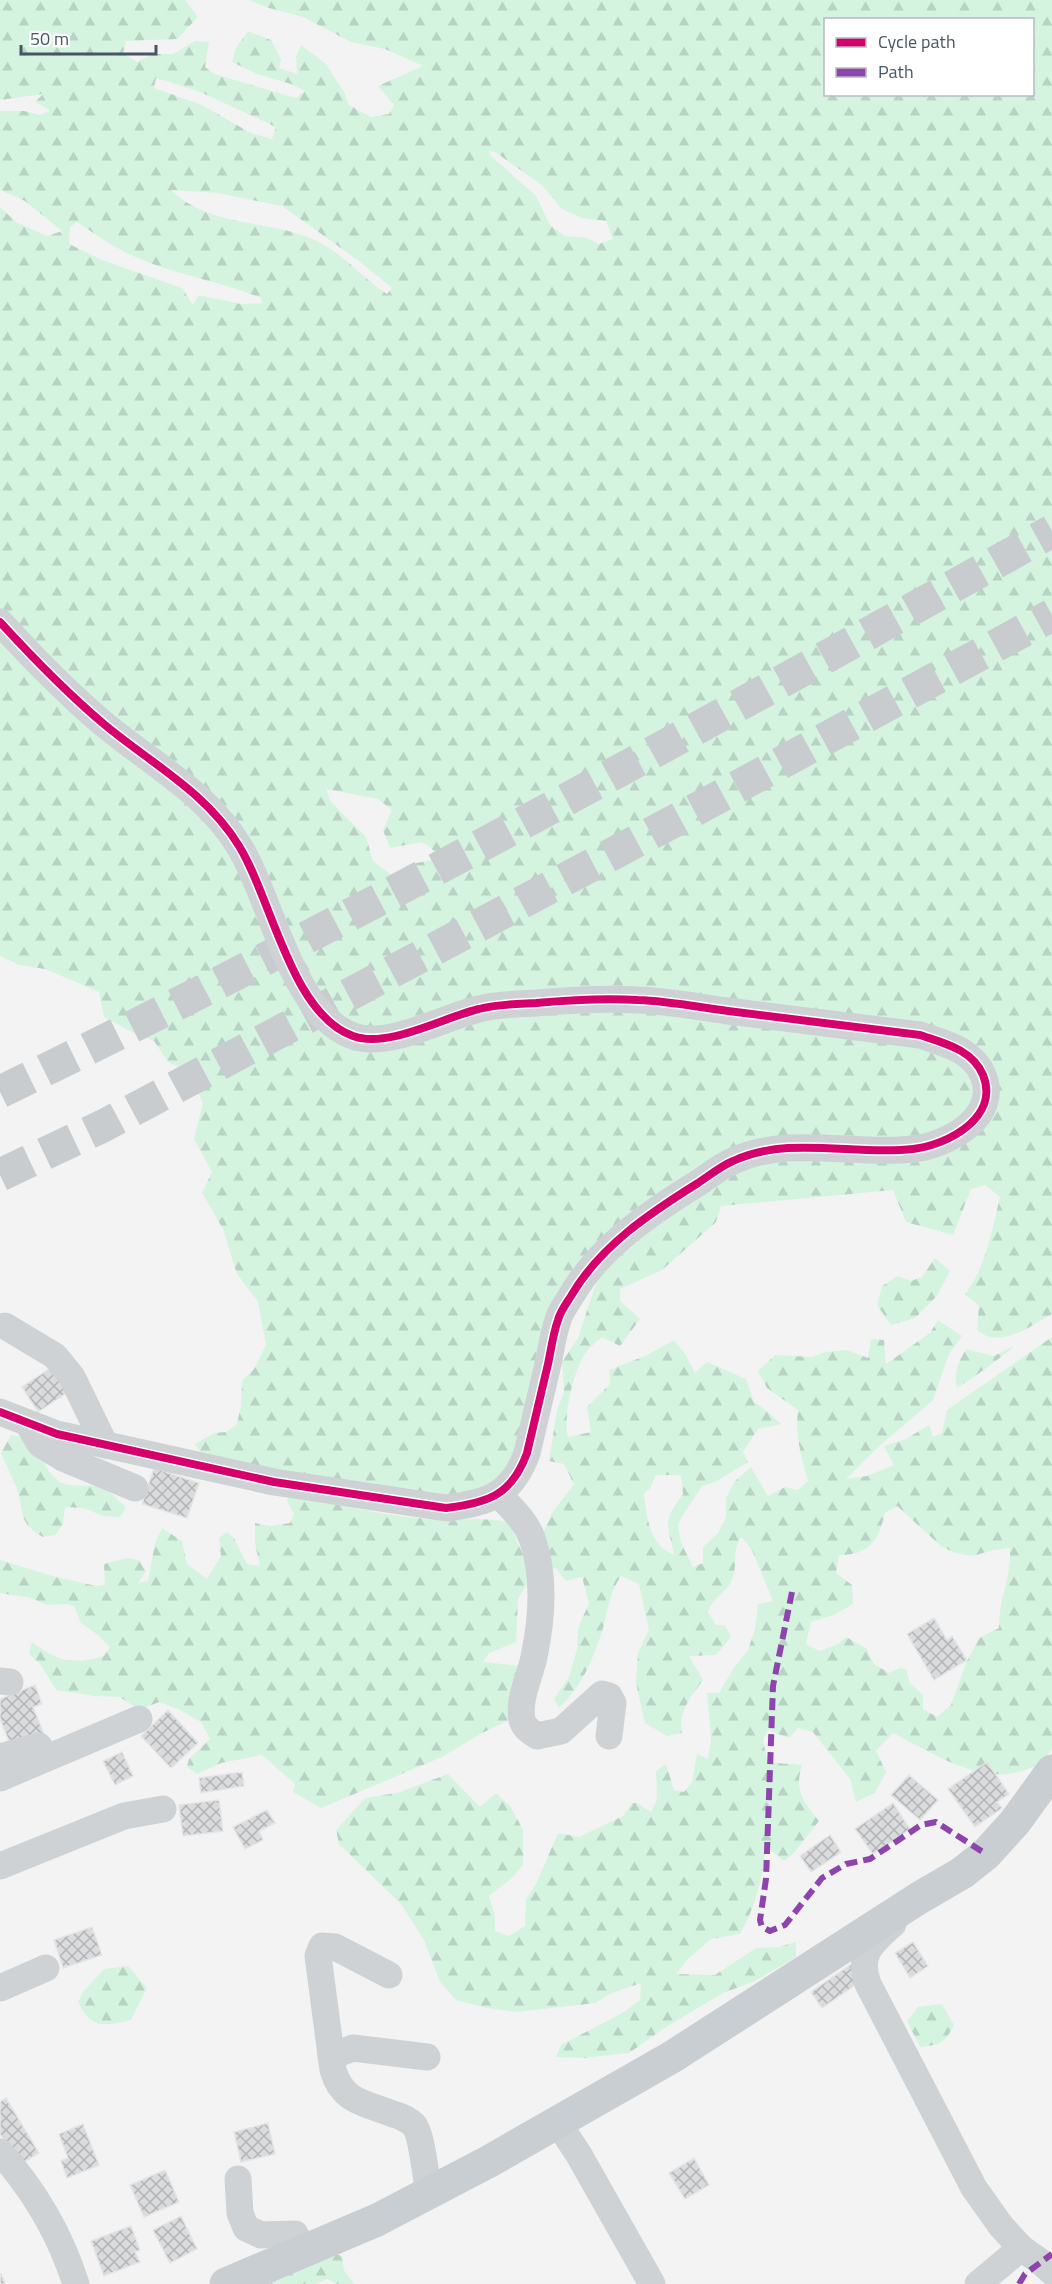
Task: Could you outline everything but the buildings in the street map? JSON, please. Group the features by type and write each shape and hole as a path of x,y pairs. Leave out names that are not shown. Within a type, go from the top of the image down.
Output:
{"main road":[{"path":"226,2284 377,2220 526,2140 566,2135 672,2057 919,1898 962,1873 986,1854 1015,1822 1052,1771"}],"street":[{"path":"0,622 105,725 171,774 221,820 252,868 308,999 342,1031 357,1038 376,1039 398,1036 481,1008 537,1003 638,1000 920,1035 954,1047 972,1058 982,1074 987,1092 981,1113 963,1132 940,1143 914,1149 762,1151 733,1161 657,1208 596,1259 577,1285 558,1318 527,1453 520,1473 498,1494 475,1504 446,1508 274,1482 57,1434 0,1412"},
{"path":"5,1326 54,1356 72,1377 105,1445"},
{"path":"28,1423 40,1444 63,1458 135,1488"},
{"path":"498,1494 525,1523 532,1539 540,1579 540,1619 534,1658 522,1697 523,1725 537,1736 561,1731 602,1694 609,1696 613,1704 609,1736"},
{"path":"0,1778 140,1719"},
{"path":"0,1757 39,1746"},
{"path":"0,1866 124,1816 163,1809"},
{"path":"919,1898 872,1943 865,1956 863,1971 888,2024 974,2188 1001,2226 1021,2248 1051,2271"},
{"path":"389,1975 334,1947 322,1946 318,1956 331,2056 337,2084 354,2099 401,2117 414,2126 421,2147 429,2193"},
{"path":"0,1988 46,1968"},
{"path":"331,2056 353,2048 427,2057"},
{"path":"566,2135 652,2284"},
{"path":"0,2152 43,2207 67,2258 76,2284"},
{"path":"238,2179 240,2213 246,2228 261,2235 295,2234 304,2251"},
{"path":"978,2284 1021,2248"}],"green space":[{"path":"0,0 185,0 198,17 177,39 126,41 123,53 137,62 153,54 173,54 195,41 209,42 205,67 214,74 296,98 305,91 291,84 257,74 232,62 236,48 248,31 271,40 281,59 279,68 297,74 296,56 301,45 326,64 344,92 349,105 371,117 389,114 394,105 378,86 423,66 385,49 351,42 303,17 248,0 1052,0 1052,1314 1025,1330 1005,1337 986,1336 977,1330 979,1306 965,1294 983,1260 1000,1197 985,1185 971,1189 953,1235 906,1222 893,1190 721,1206 716,1222 662,1270 620,1289 620,1301 640,1319 620,1346 602,1337 587,1351 573,1383 568,1406 567,1428 568,1437 591,1432 587,1407 610,1384 609,1370 645,1356 674,1340 686,1355 695,1373 707,1362 746,1379 754,1402 781,1424 758,1429 743,1452 748,1462 715,1482 702,1486 683,1515 678,1525 681,1543 693,1567 703,1563 703,1547 718,1533 726,1517 726,1498 734,1482 751,1467 768,1496 785,1487 798,1490 808,1481 798,1437 798,1410 767,1388 758,1371 775,1355 812,1357 825,1352 847,1350 868,1358 871,1339 884,1340 886,1364 930,1333 938,1320 962,1336 949,1354 933,1400 876,1449 846,1479 867,1476 894,1465 884,1446 906,1439 929,1425 933,1437 942,1433 947,1410 1052,1337 1052,1748 1037,1766 1011,1774 993,1774 958,1765 893,1733 876,1751 886,1772 875,1793 856,1802 850,1779 813,1732 798,1728 789,1738 768,1730 763,1740 767,1760 802,1765 799,1782 801,1795 819,1821 793,1854 784,1861 766,1847 758,1892 740,1934 711,1939 688,1959 676,1974 715,1975 756,1948 778,1947 796,1942 796,1957 755,1981 723,1993 666,2027 629,2053 585,2058 556,2057 561,2045 624,2012 640,2000 641,1983 612,1993 595,2003 517,2012 486,2008 456,2000 440,1982 424,1940 401,1904 339,1844 336,1830 365,1798 397,1793 448,1774 480,1807 496,1793 511,1807 523,1830 523,1865 513,1877 489,1896 495,1916 495,1931 509,1936 525,1926 526,1899 536,1884 558,1833 579,1837 623,1816 632,1803 637,1803 651,1812 657,1800 656,1771 666,1764 674,1790 684,1792 692,1782 697,1754 708,1759 711,1738 707,1693 719,1693 733,1669 748,1650 755,1629 758,1604 773,1601 751,1548 741,1537 736,1548 735,1570 731,1582 708,1612 716,1625 725,1625 731,1637 716,1655 689,1656 703,1680 684,1711 682,1733 667,1736 645,1723 636,1683 638,1653 649,1630 639,1584 621,1576 612,1594 603,1628 586,1671 574,1691 559,1708 554,1699 569,1677 577,1649 578,1628 589,1603 582,1577 566,1581 556,1568 550,1569 543,1533 552,1513 574,1484 564,1464 549,1461 557,1410 564,1392 562,1362 578,1338 595,1286 611,1259 593,1254 514,1462 496,1481 460,1498 422,1499 204,1457 195,1444 214,1433 226,1432 237,1424 241,1406 242,1381 254,1369 266,1345 258,1302 237,1274 223,1229 202,1193 212,1172 194,1139 203,1103 189,1072 168,1062 154,1041 104,1017 99,992 45,969 19,965 0,956 0,207 16,222 47,236 62,231 25,201 0,190 0,111 24,111 41,115 50,110 35,102 43,94 0,100","holes":["156,78 198,91 276,127 272,139 249,132 202,105 154,88","489,151 495,152 542,185 562,209 582,218 606,221 613,239 599,244 587,238 565,236 550,225 536,196 490,155","171,190 217,193 282,206 359,261 392,288 387,294 327,246 317,241 280,229 222,217 186,202","77,222 133,256 245,292 261,298 262,303 241,304 198,296 193,305 182,288 102,260 69,244 70,227","326,789 378,799 392,810 383,830 390,848 422,842 440,858 407,865 393,876 373,861 366,837 330,801","656,1475 681,1475 683,1494 671,1512 668,1523 674,1555 659,1545 651,1530 644,1494 650,1488","897,1506 941,1546 955,1553 973,1556 1010,1548 999,1628 979,1638 966,1663 951,1705 937,1717 923,1709 923,1695 910,1683 906,1669 900,1668 889,1673 874,1664 866,1648 846,1637 838,1644 819,1651 806,1644 811,1622 834,1615 853,1604 852,1585 836,1573 839,1555 858,1553 871,1545 879,1532 885,1513"]},
{"path":"935,1258 950,1271 937,1296 915,1318 891,1325 877,1305 882,1286 898,1276 911,1281 922,1277"},
{"path":"1014,1346 957,1387 956,1372 966,1349 994,1356"},
{"path":"11,1435 33,1439 48,1470 60,1482 101,1487 109,1492 126,1508 120,1517 103,1516 84,1508 65,1507 63,1524 55,1535 43,1537 35,1532 25,1522 17,1489 1,1453"},
{"path":"292,1492 393,1515 427,1519 509,1522 528,1566 530,1579 518,1599 516,1642 489,1653 483,1662 521,1666 512,1719 484,1732 442,1757 321,1808 293,1792 295,1784 262,1755 221,1763 197,1774 187,1767 189,1759 210,1739 201,1722 178,1709 159,1702 139,1710 120,1697 94,1696 56,1690 41,1665 29,1654 32,1642 58,1658 74,1661 104,1656 110,1647 81,1623 74,1606 47,1605 31,1598 0,1593 0,1560 52,1576 96,1586 105,1585 104,1564 127,1558 139,1560 146,1571 138,1583 148,1581 155,1543 162,1528 182,1541 187,1564 207,1579 221,1556 219,1538 227,1532 234,1538 247,1564 260,1566 255,1543 255,1523 270,1526 290,1523 294,1514 287,1501"},
{"path":"128,1966 147,1988 131,2020 114,2024 94,2022 78,2002 83,1992 104,1969"},
{"path":"942,2004 954,2025 948,2036 941,2042 920,2047 907,2021 918,2007"},
{"path":"331,2252 342,2256 344,2270 354,2284 337,2284 327,2279 316,2284 250,2284"}],"tunnel":[{"path":"0,1092 134,1026 399,889 661,748 1052,531"},
{"path":"0,1175 103,1126 706,804 1052,615"}],"marked path":[{"path":"792,1592 773,1686 766,1879 760,1920 762,1927 770,1931 785,1925 822,1878 846,1864 870,1859 921,1825 936,1822 986,1854"},
{"path":"1019,2284 1025,2274 1052,2254"}],"cycle path":[{"path":"0,622 78,701 105,725 178,780 226,827 251,868 298,980 314,1004 332,1024 353,1036 367,1039 399,1035 465,1013 500,1005 612,999 649,1001 920,1035 956,1048 972,1059 983,1075 986,1090 984,1104 978,1116 968,1126 941,1142 913,1149 799,1148 754,1153 720,1168 627,1232 596,1261 559,1317 527,1453 521,1467 506,1488 474,1503 446,1508 274,1482 57,1434 0,1412"}]}
